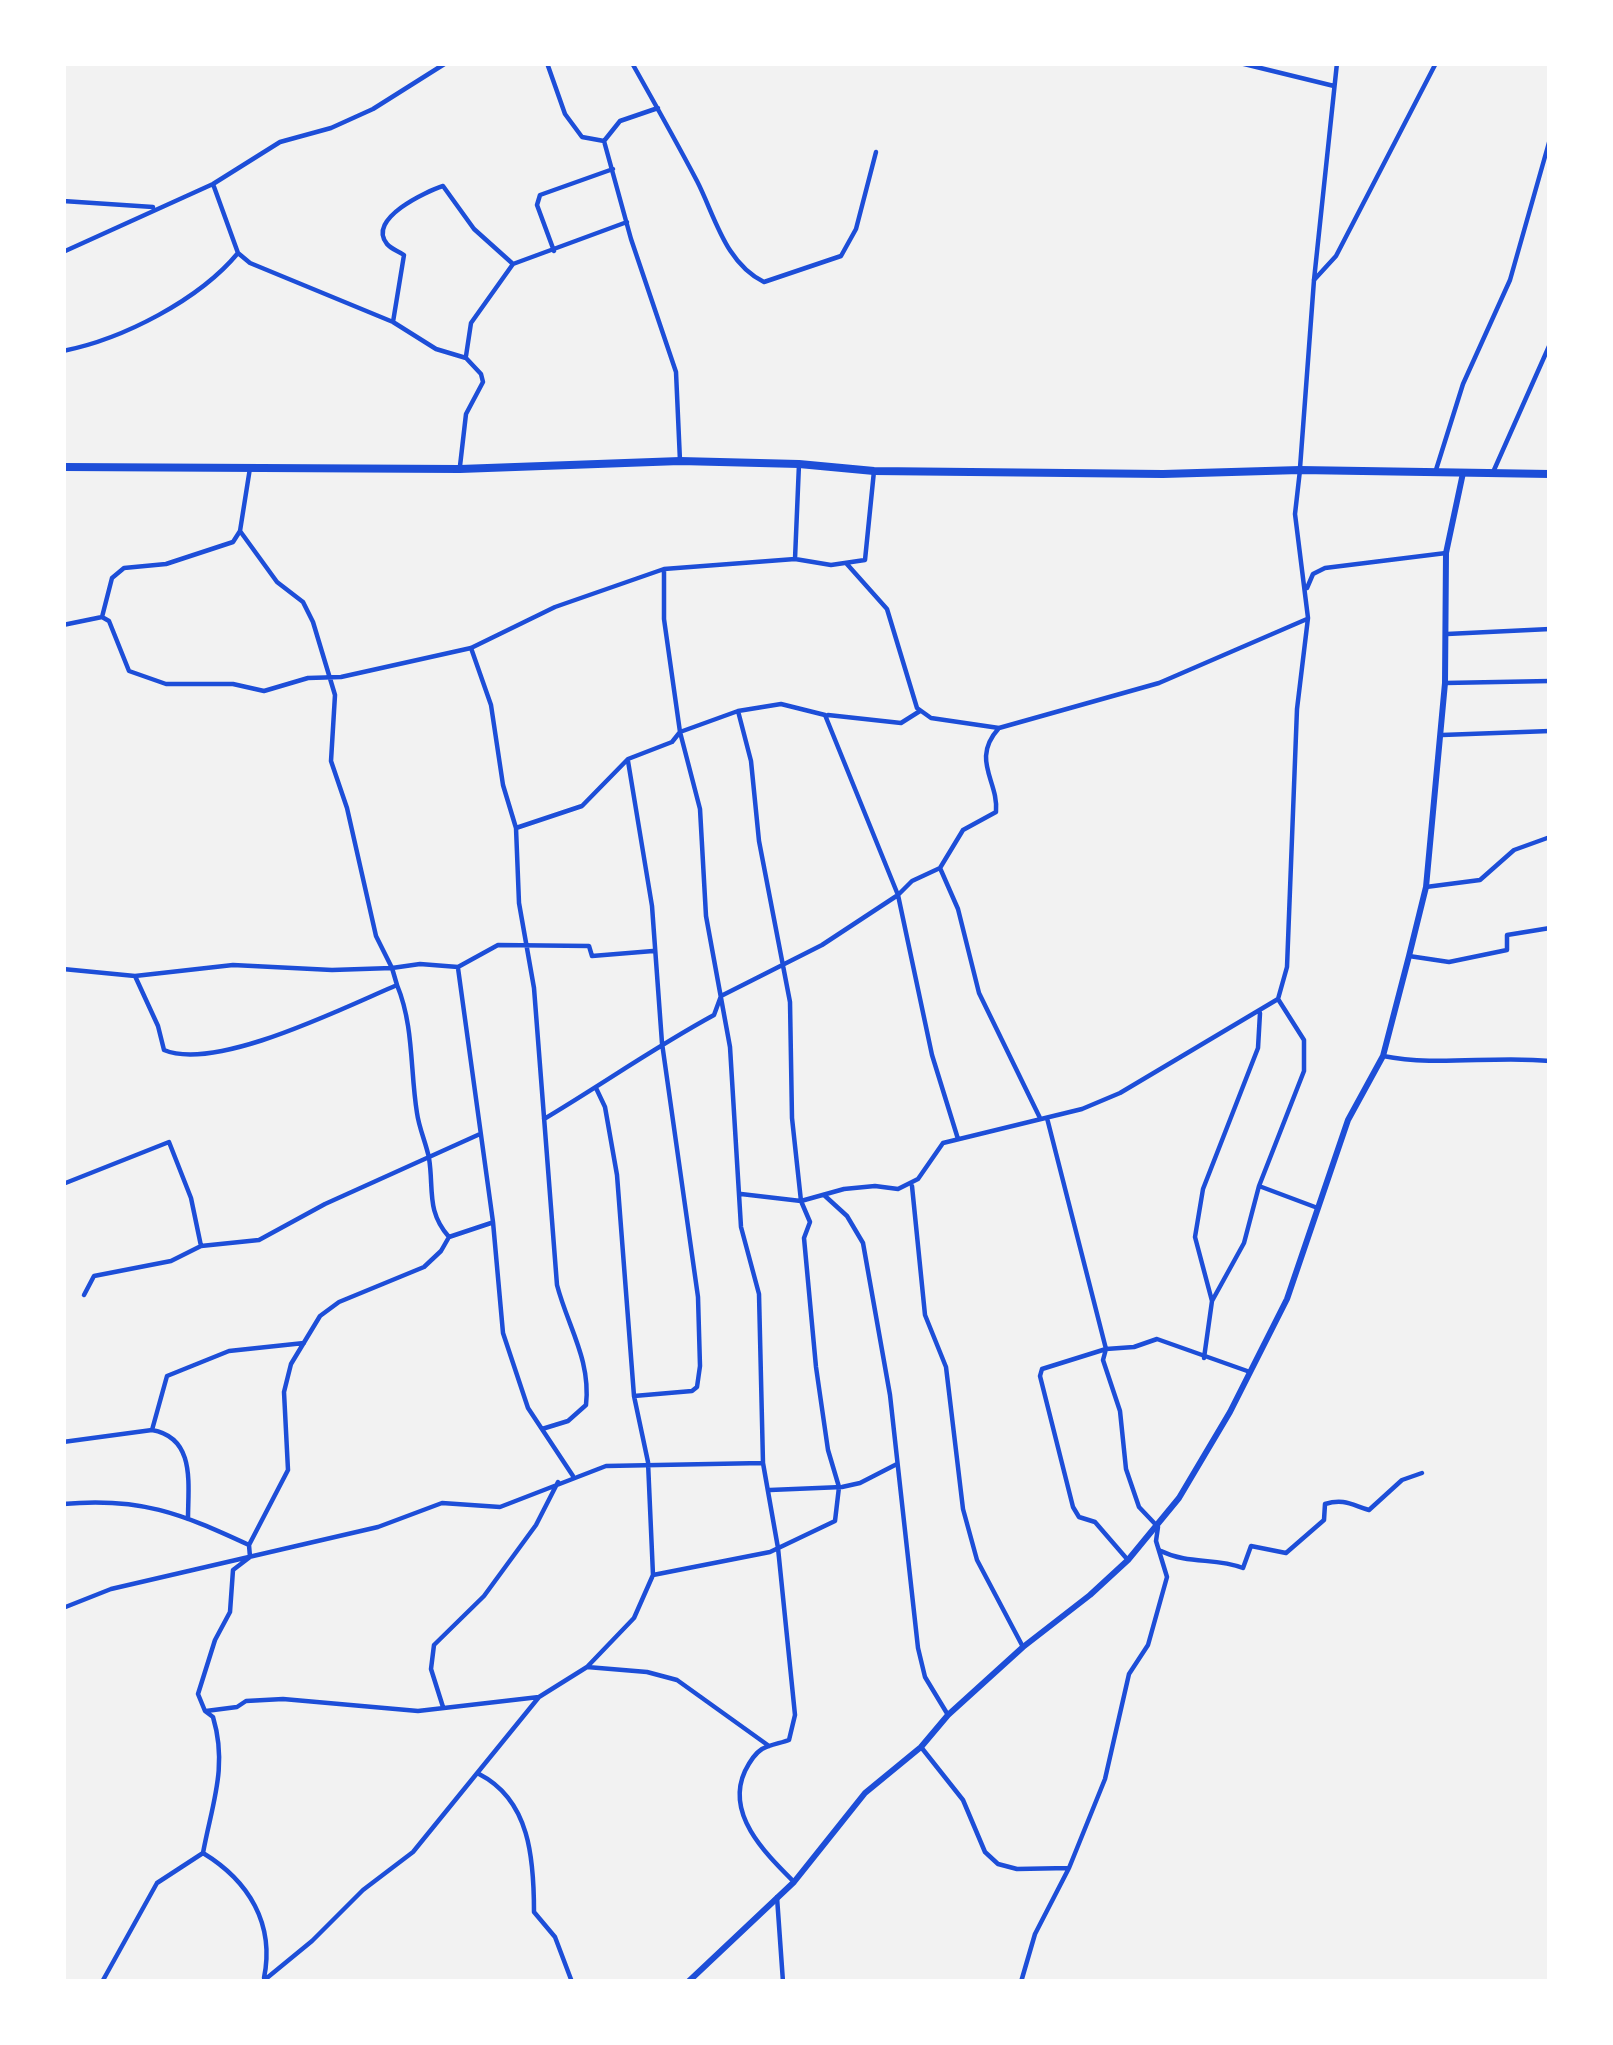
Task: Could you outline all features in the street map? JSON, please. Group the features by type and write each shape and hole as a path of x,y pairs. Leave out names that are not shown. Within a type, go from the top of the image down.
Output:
{"highway":[{"path":"63,467 460,469 680,461 874,471 1550,474"}],"main road":[{"path":"688,1982 794,1882 866,1793 921,1747 948,1715 1023,1647 1128,1560 1158,1527 1199,1465 1250,1372 1287,1299 1348,1120 1383,1056 1426,886 1448,634 1446,553 1463,473"}],"street":[{"path":"63,252 213,184 280,142 373,110 446,63"},
{"path":"547,63 572,124 582,137 604,140"},
{"path":"632,63 726,244 764,282 841,256 856,229 876,152"},
{"path":"1240,63 1334,86"},
{"path":"741,1194 801,1201 875,1186 898,1189 911,1184 943,1142 1082,1109 1120,1093 1278,999 1288,967 1297,709 1308,619 1295,514 1337,63"},
{"path":"1314,280 1336,256 1436,63"},
{"path":"604,140 620,121 658,108"},
{"path":"1435,472 1462,384 1510,280 1550,139"},
{"path":"604,140 676,372 680,461"},
{"path":"554,251 537,205 540,195 613,169"},
{"path":"213,184 238,253 250,263 393,322 436,349 466,358 482,374 483,382 466,414 460,469"},
{"path":"393,322 404,255 386,244 383,236 389,217 431,189 447,189 474,229 513,264"},
{"path":"63,201 154,208"},
{"path":"466,358 474,316 513,264 627,222"},
{"path":"63,351 163,310 221,273 238,253"},
{"path":"1492,473 1550,344"},
{"path":"795,559 799,464"},
{"path":"102,617 112,578 124,568 166,564 233,542 250,468"},
{"path":"63,625 102,617 109,621 129,671 166,684 233,684 264,692 471,648 555,607 664,569 795,559 865,560 874,471"},
{"path":"239,531 277,582 303,602 332,675 331,761 347,808 376,936 397,985 415,1064 416,1112 429,1159 431,1204 436,1222 449,1237"},
{"path":"1306,590 1313,574 1325,568 1446,553"},
{"path":"846,563 887,609 920,711 931,718 999,728 1159,683 1308,619"},
{"path":"664,569 664,619 680,732 700,809 706,916 730,1047 741,1227 759,1294 763,1462 778,1548 795,1728 789,1740 751,1759 736,1804 765,1853 794,1882"},
{"path":"1448,634 1550,629"},
{"path":"471,648 491,705 503,785 517,828 557,1285 568,1330 582,1347 588,1387 586,1405 568,1421 542,1429"},
{"path":"1445,683 1550,681"},
{"path":"517,828 583,806 628,759 673,742 680,732 738,711 781,704 825,715 901,723 920,711"},
{"path":"653,1574 778,1548 835,1521 839,1486 828,1450 816,1367 804,1238 810,1222 801,1201 792,1118 790,1002 759,841 751,761 738,711"},
{"path":"825,715 898,895 932,1054 958,1139"},
{"path":"544,1119 714,1015 721,996 822,945 912,881 940,868 963,830 996,812 998,799 987,780 985,763 999,728"},
{"path":"1439,735 1550,731"},
{"path":"628,759 659,960 662,1043 698,1298 700,1366 692,1391 634,1396"},
{"path":"1426,886 1480,880 1514,850 1550,837"},
{"path":"940,868 958,909 979,993 1043,1118 1106,1349 1102,1360 1120,1411 1126,1469 1138,1507 1158,1527 1156,1541 1166,1577 1148,1645 1129,1674 1105,1778 1070,1868 1035,1934 1021,1982"},
{"path":"1408,956 1449,962 1507,950 1507,935 1550,928"},
{"path":"63,969 135,976 233,965 332,970 420,964 458,967 498,945 589,946 592,956 655,951"},
{"path":"458,967 494,1222 503,1333 528,1408 572,1476"},
{"path":"135,976 164,1050 178,1056 265,1039 397,985"},
{"path":"1211,1300 1244,1243 1259,1186 1304,1071 1304,1040 1278,999"},
{"path":"1204,1358 1211,1300 1195,1237 1203,1189 1258,1048 1260,1012"},
{"path":"1383,1056 1550,1061"},
{"path":"262,1982 412,1852 539,1697 587,1667 634,1618 652,1586 648,1462 634,1396 617,1175 596,1088"},
{"path":"84,1295 94,1276 171,1262 201,1246 259,1240 480,1134"},
{"path":"63,1184 169,1142 191,1198 201,1246"},
{"path":"911,1184 925,1315 946,1367 963,1509 976,1560 1023,1647"},
{"path":"1259,1186 1315,1207"},
{"path":"823,1194 847,1216 863,1243 890,1395 918,1648 925,1677 948,1715"},
{"path":"250,1557 249,1545 288,1470 284,1393 291,1364 326,1309 424,1267 449,1237 494,1222"},
{"path":"1128,1560 1095,1522 1079,1516 1073,1507 1042,1370 1106,1349 1157,1339 1250,1372"},
{"path":"152,1430 167,1376 229,1351 306,1343"},
{"path":"63,1442 152,1430 176,1440 187,1460 188,1519"},
{"path":"63,1608 111,1589 378,1527 442,1503 500,1507 606,1466 763,1462"},
{"path":"770,1490 860,1483 898,1464"},
{"path":"1161,1551 1184,1562 1223,1560 1244,1568 1251,1546 1286,1553 1300,1542 1324,1520 1325,1504 1338,1500 1369,1510 1402,1480 1422,1473"},
{"path":"443,1708 431,1669 434,1646 484,1596 536,1525 558,1482"},
{"path":"63,1504 109,1499 143,1503 249,1545"},
{"path":"102,1982 157,1882 203,1853 217,1801 221,1757 213,1718 199,1694 215,1640 230,1612 233,1570 250,1557"},
{"path":"587,1667 647,1672 677,1680 770,1747"},
{"path":"205,1711 237,1707 246,1701 283,1699 418,1711 539,1697"},
{"path":"921,1747 963,1800 985,1852 998,1864 1017,1869 1070,1868"},
{"path":"478,1773 505,1790 522,1818 534,1883 534,1912 555,1937 572,1982"},
{"path":"203,1853 234,1878 265,1923 269,1945 262,1982"},
{"path":"778,1897 783,1982"}]}
